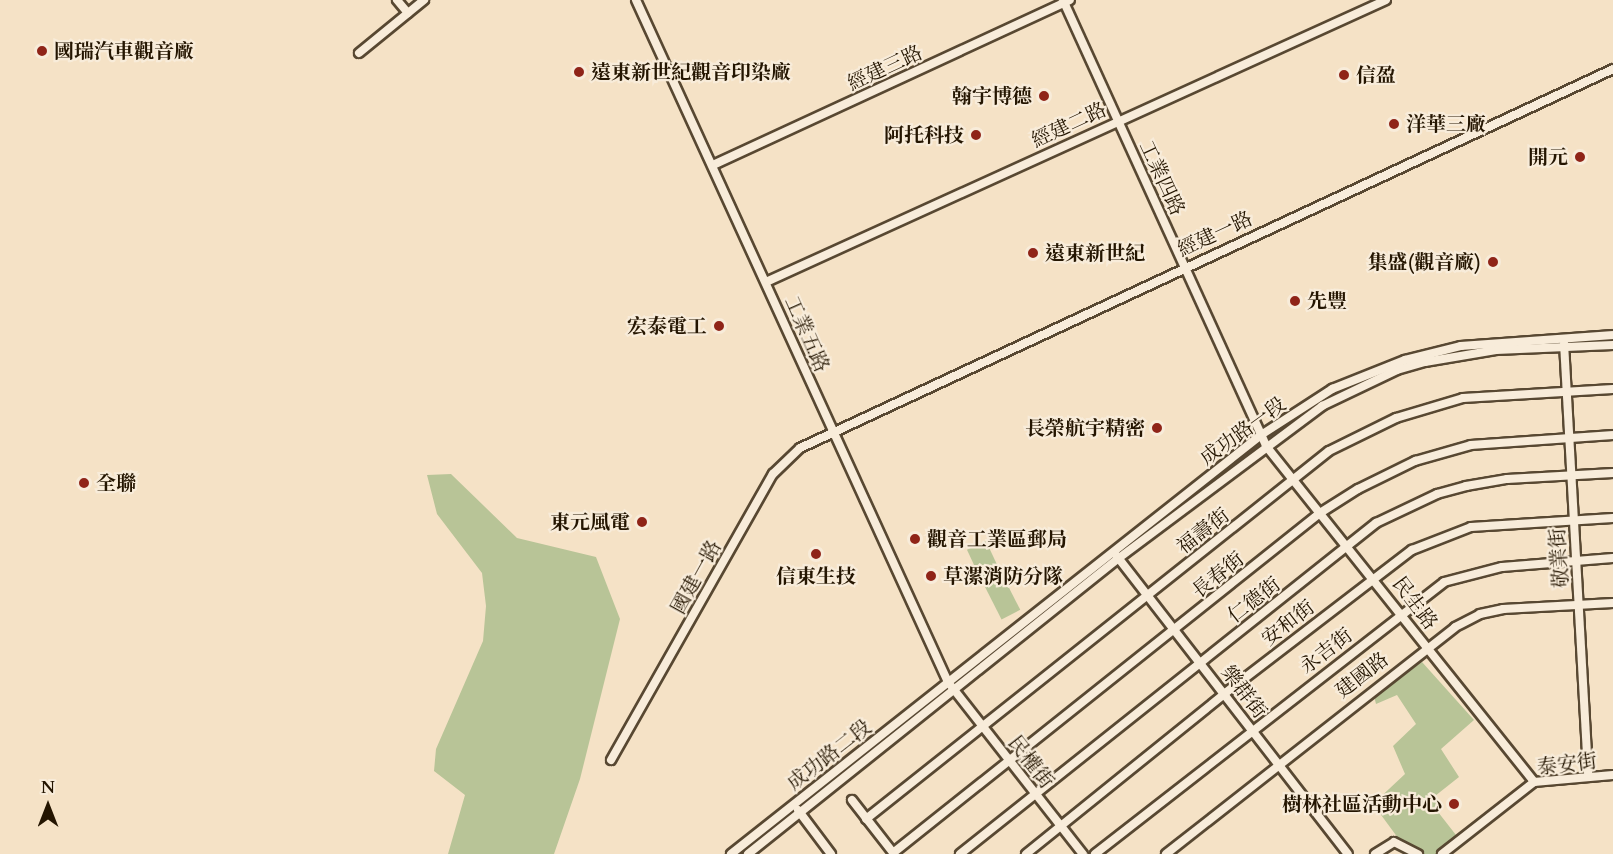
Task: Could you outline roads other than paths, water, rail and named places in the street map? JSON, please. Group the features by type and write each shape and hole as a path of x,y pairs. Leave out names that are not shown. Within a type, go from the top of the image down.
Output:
{"street":[{"path":"397,0 408,13"},
{"path":"358,53 424,0"},
{"name":"工業五路","path":"636,0 948,682"},
{"name":"經建二路","path":"766,282 1386,0"},
{"name":"經建三路","path":"713,165 1066,1"},
{"name":"工業四路","path":"1066,1 1266,446"},
{"name":"經建一路","path":"833,431 1613,69"},
{"name":"成功路一段","path":"953,690 1261,435 1332,389 1405,360 1461,346 1613,335"},
{"name":"敬業街","path":"1564,338 1572,436 1571,475 1588,776"},
{"name":"成功路一段","path":"948,682 1116,555 1322,406 1397,370 1464,354 1613,345"},
{"name":"福壽街","path":"866,819 1329,451 1425,408 1463,398 1613,389"},
{"name":"國建一路","path":"611,760 772,474 800,448 833,431"},
{"name":"長春街","path":"893,853 1175,631 1320,513 1387,473 1438,454 1471,445 1572,436 1613,435"},
{"name":"民生路","path":"1266,446 1347,548 1374,576 1402,611 1534,782"},
{"name":"仁德街","path":"960,854 1376,524 1437,494 1507,479 1613,473"},
{"name":"安和街","path":"1026,854 1224,694 1374,576 1412,550 1471,527 1613,518"},
{"name":"樂群街","path":"1116,555 1348,854"},
{"name":"永吉街","path":"1095,854 1402,611 1444,582 1474,572 1576,559 1613,558"},
{"name":"建國路","path":"1166,854 1427,646 1480,614 1613,603"},
{"name":"民權街","path":"948,682 1083,854"},
{"name":"成功路二段","path":"731,854 948,682"},
{"name":"成功路二段","path":"748,854 953,690"},
{"name":"泰安街","path":"1442,854 1534,782 1613,775"},
{"path":"852,800 893,853"},
{"path":"796,802 798,813 831,854"},
{"path":"1375,854 1394,842 1418,854"}],"place":[{"name":"國瑞汽車觀音廠","path":"42,51"},
{"name":"遠東新世紀觀音印染廠","path":"579,72"},
{"name":"信盈","path":"1344,75"},
{"name":"翰宇博德","path":"1044,96"},
{"name":"洋華三廠","path":"1394,124"},
{"name":"阿托科技","path":"976,135"},
{"name":"開元","path":"1580,157"},
{"name":"遠東新世紀","path":"1033,253"},
{"name":"集盛(觀音廠)","path":"1493,262"},
{"name":"先豐","path":"1295,301"},
{"name":"宏泰電工","path":"719,326"},
{"name":"長榮航宇精密","path":"1157,428"},
{"name":"全聯","path":"84,483"},
{"name":"東元風電","path":"642,522"},
{"name":"觀音工業區郵局","path":"915,539"},
{"name":"信東生技","path":"816,554"},
{"name":"草漯消防分隊","path":"931,576"},
{"name":"樹林社區活動中心","path":"1454,804"}]}
